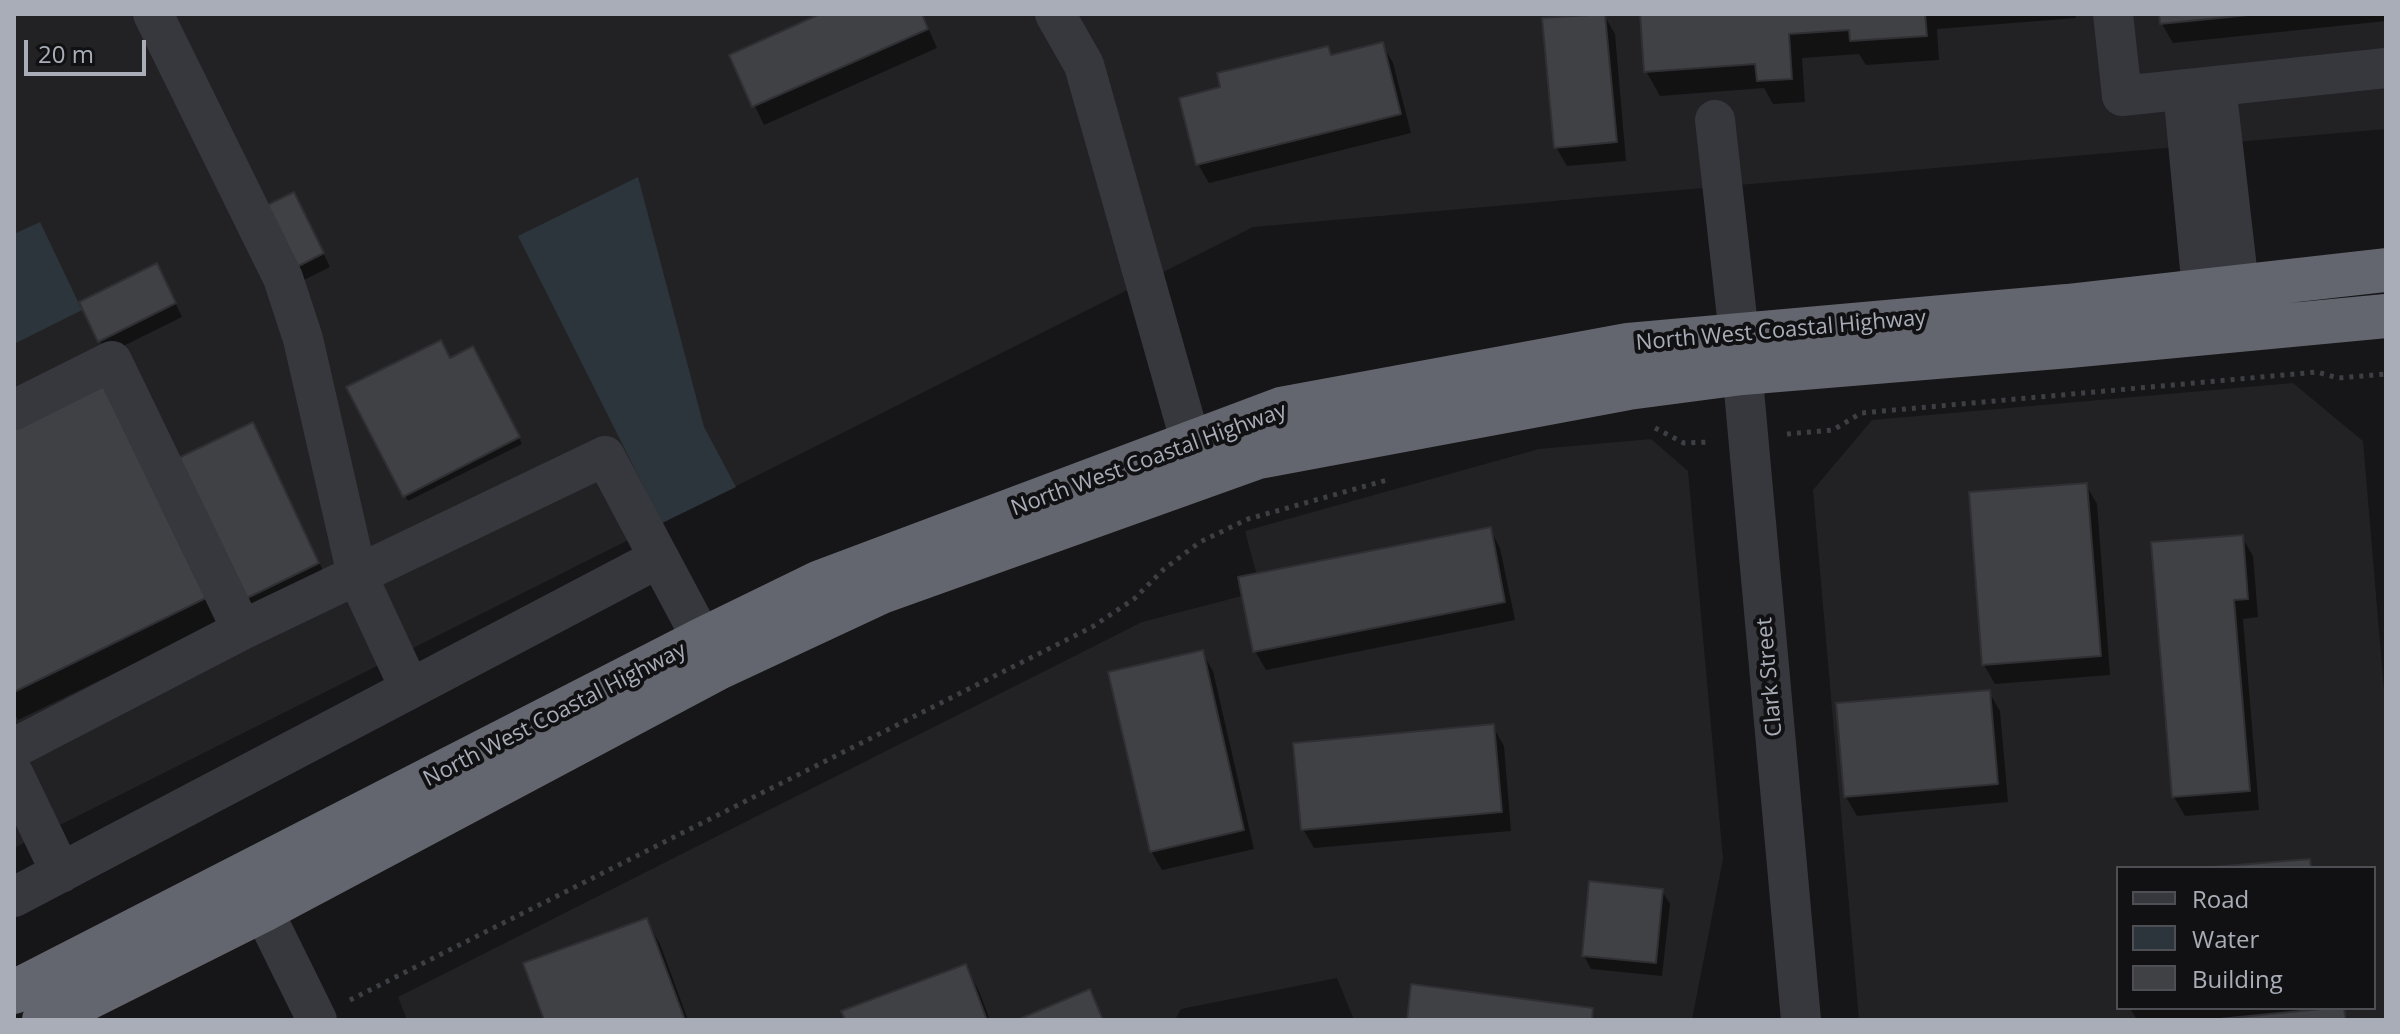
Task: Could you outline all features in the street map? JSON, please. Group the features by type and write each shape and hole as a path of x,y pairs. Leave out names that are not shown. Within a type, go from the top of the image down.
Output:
{"highway":[{"name":"North West Coastal Highway","path":"709,654 1258,457 1628,388 1741,354 2067,306 2386,270"},
{"name":"North West Coastal Highway","path":"44,1020 254,891 709,654 820,582 1281,409 1628,345 1741,354 2386,316"},
{"name":"North West Coastal Highway","path":"14,992 254,891"}],"street":[{"path":"153,14 283,278 303,339 357,575 410,689"},
{"path":"1055,14 1084,65 1191,443"},
{"path":"2113,14 2122,96 2386,68"},
{"path":"2200,88 2220,288"},
{"name":"Clark Street","path":"1715,120 1741,354 1801,1020"},
{"path":"14,410 112,361 242,630"},
{"path":"14,748 242,630 605,456 709,654"},
{"path":"14,897 659,558"},
{"path":"14,775 61,873"},
{"path":"254,891 317,1020"}],"path":[{"path":"1815,432 1833,430 1861,413 2317,372 2338,378 2386,374"},
{"path":"1654,428 1684,443 1698,443"},
{"path":"352,998 1092,627 1134,599 1164,569 1200,542 1248,519 1395,477"}],"shaded area":[{"path":"14,14 2386,14 2386,129 1253,227 14,848"},
{"path":"2293,383 2363,441 2386,714 2386,1020 1859,1020 1813,490 1872,420"},
{"path":"1651,439 1688,471 1723,859 1692,1020 1354,1020 1337,978 1181,1009 1175,1020 407,1020 398,997 1142,622 1261,591 1245,531 1539,449"}],"water":[{"path":"638,177 704,427 736,487 662,523 518,236"},
{"path":"40,222 82,310 14,344 14,234"}],"building":[{"path":"820,14 922,14 928,29 752,107 729,55"},
{"path":"1605,14 1617,142 1554,148 1542,18"},
{"path":"1640,14 1925,14 1927,36 1850,41 1849,30 1789,34 1792,79 1757,81 1755,64 1644,72"},
{"path":"2159,14 2258,14 2160,24"},
{"path":"1383,42 1401,114 1196,165 1179,98 1220,87 1217,73 1328,46 1331,55"},
{"path":"294,192 324,253 285,273 255,211"},
{"path":"157,263 176,303 98,342 79,302"},
{"path":"441,340 450,358 473,346 520,437 403,497 346,387"},
{"path":"110,376 212,595 14,692 14,423"},
{"path":"253,422 319,563 235,604 168,463"},
{"path":"2087,483 2101,656 1982,665 1969,492"},
{"path":"1491,527 1505,602 1253,652 1238,577"},
{"path":"2243,535 2248,599 2234,600 2250,791 2172,797 2151,542"},
{"path":"1203,650 1244,830 1150,852 1108,672"},
{"path":"1990,690 1998,784 1844,797 1836,703"},
{"path":"1494,724 1502,812 1301,830 1293,743"},
{"path":"2310,859 2311,866 2224,866"},
{"path":"1589,881 1663,889 1656,963 1582,956"},
{"path":"647,918 685,1020 544,1020 523,963"},
{"path":"966,964 987,1020 845,1020 841,1011"},
{"path":"1411,984 1593,1008 1592,1020 1407,1020"},
{"path":"1090,989 1103,1020 1017,1020"},
{"path":"2311,1010 2344,1010 2346,1020 2209,1020"}]}
